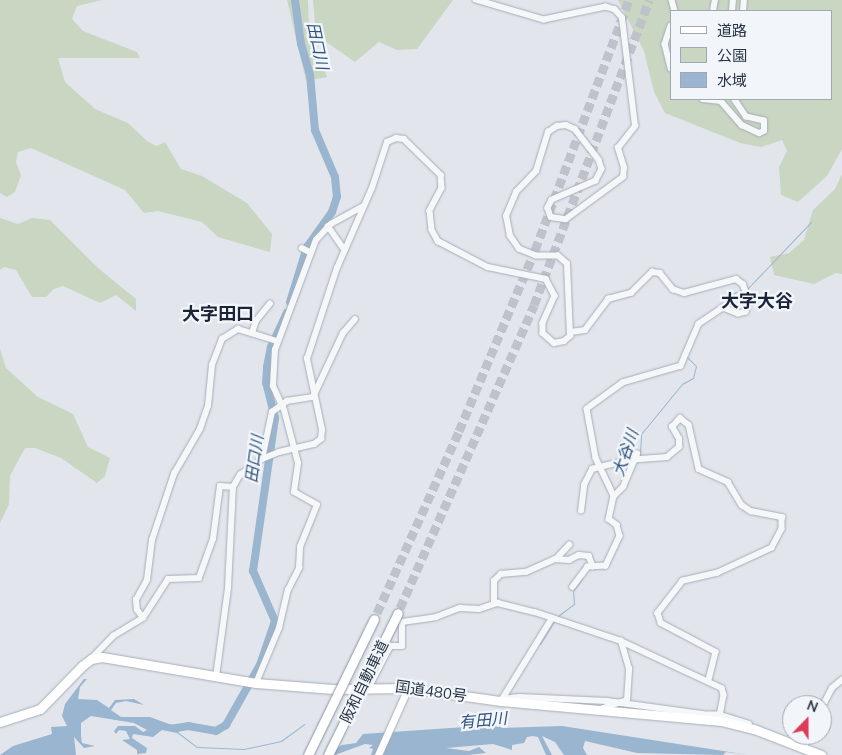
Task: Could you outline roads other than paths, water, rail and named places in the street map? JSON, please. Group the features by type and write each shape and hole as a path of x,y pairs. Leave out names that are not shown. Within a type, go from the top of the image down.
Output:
{"highway":[{"name":"阪和自動車道","path":"328,755 399,611"},
{"name":"阪和自動車道","path":"308,755 375,616"},
{"name":"国道480号","path":"91,659 121,658 251,682 333,689 369,687 408,688 502,700 708,717 754,729 822,755"},
{"path":"0,722 40,709 91,659"}],"main road":[{"path":"378,755 404,702 408,688"}],"street":[{"path":"216,677 228,588 233,487 241,474 264,458 277,452 316,443 322,436 306,359 384,145 393,138 404,139 442,177 442,188 430,211 435,238 488,267 546,278 555,296 543,324 544,336 557,343 566,340 571,332 566,262 558,256 536,256 519,249 510,236 506,216 518,190 536,171 546,136 557,126 566,125 575,129 599,160 602,169 596,181 552,200 548,208 551,218 566,219 623,177 624,168 618,148 635,126 622,18 615,10 606,7 544,20 476,0"},
{"path":"670,30 666,44 670,63"},
{"path":"712,100 721,101 742,125 762,133 766,123 743,115 735,100"},
{"path":"251,682 279,628 288,590 298,568 300,547 317,505 294,493 298,472 294,448 272,381 277,342 306,250 328,226 363,206"},
{"path":"328,226 345,250"},
{"path":"571,332 584,330 608,298 631,293 652,272 660,273 673,288 684,293 736,279 743,284 749,300 746,312 738,314 723,308 699,324 681,366 623,382 591,405 586,414 599,466 614,496"},
{"path":"252,333 256,320 270,304"},
{"path":"313,397 343,333 354,319"},
{"path":"143,618 137,610 136,600 147,580 152,540 174,474 200,429 208,406 212,365 222,340 230,331 238,329 277,342"},
{"path":"264,458 272,412 290,400 313,397"},
{"path":"581,511 585,479 599,466 635,457 668,457 680,443 672,427 674,422 684,419 689,425 699,469 728,482 742,504 751,511 782,517 782,529 772,548 718,574 683,581 658,612 661,623 716,652 709,681"},
{"path":"573,587 586,569 592,566 606,566 619,539 617,525 609,519 614,496 623,487 635,457"},
{"path":"91,659 113,636 143,618 168,579 199,578 213,538 220,486 233,487"},
{"path":"494,603 494,581 498,577 506,572 526,572 555,558 569,545"},
{"path":"555,558 569,560 586,555 592,566"},
{"path":"369,687 391,646 402,646 402,622 436,617 460,608 479,609 494,603 552,618 621,641 709,681 724,691 720,715"},
{"path":"502,700 552,618"},
{"path":"600,709 627,700 629,668 621,641"},
{"path":"828,695 832,688 842,680"},
{"path":"502,700 518,697 615,703 708,717 720,715 752,724 754,729"}],"water":[{"path":"84,679 87,679 80,687 78,699 97,700 109,708 115,700 134,699 144,705 126,701 116,703 111,710 121,717 150,717 169,724 185,726 177,733 162,730 153,737 133,734 132,738 147,748 146,753 137,754 137,750 122,740 130,739 126,731 119,730 116,734 114,731 118,726 135,726 143,732 147,730 134,723 91,716 81,723 81,736 82,743 95,746 84,748 74,737 76,755 0,755 13,746 52,734 51,727 67,726 62,716 65,704"},
{"path":"494,725 504,728 562,726 749,755 726,752 723,755 637,753 585,741 583,748 587,755 564,755 555,742 542,736 552,755 546,755 538,737 533,736 527,737 524,743 512,745 512,750 493,744 446,748 469,751 479,747 486,753 468,755 371,755 373,749 369,748 373,745 365,744 335,755 326,755 342,745 356,743 363,734"}],"waterway":[{"name":"田口川","path":"290,302 307,247 332,212 337,197 335,177 315,130 310,75 301,44 295,0"},
{"name":"大谷川","path":"748,288 811,222"},
{"name":"大谷川","path":"722,306 734,293 741,290"},
{"name":"大谷川","path":"685,349 697,322 719,308"},
{"name":"田口川","path":"176,728 188,726 216,731 226,725 260,665 275,621 253,571 275,418 266,383 267,367 271,347 287,313"},
{"name":"大谷川","path":"640,455 641,434 682,384 693,378 696,366 687,357"},
{"name":"大谷川","path":"558,616 574,604 573,591 582,579"},
{"name":"大谷川","path":"540,644 554,622"},
{"name":"大谷川","path":"500,725 509,708"},
{"path":"177,732 197,747 244,749 281,741 304,724"}],"tunnel":[{"path":"377,613 459,431 535,250 629,0"},
{"path":"400,608 534,305 649,0"}],"district":[{"name":"大字大谷","path":"757,301"},
{"name":"大字田口","path":"218,314"}],"water label":[{"name":"有田川","path":"483,721"}]}
